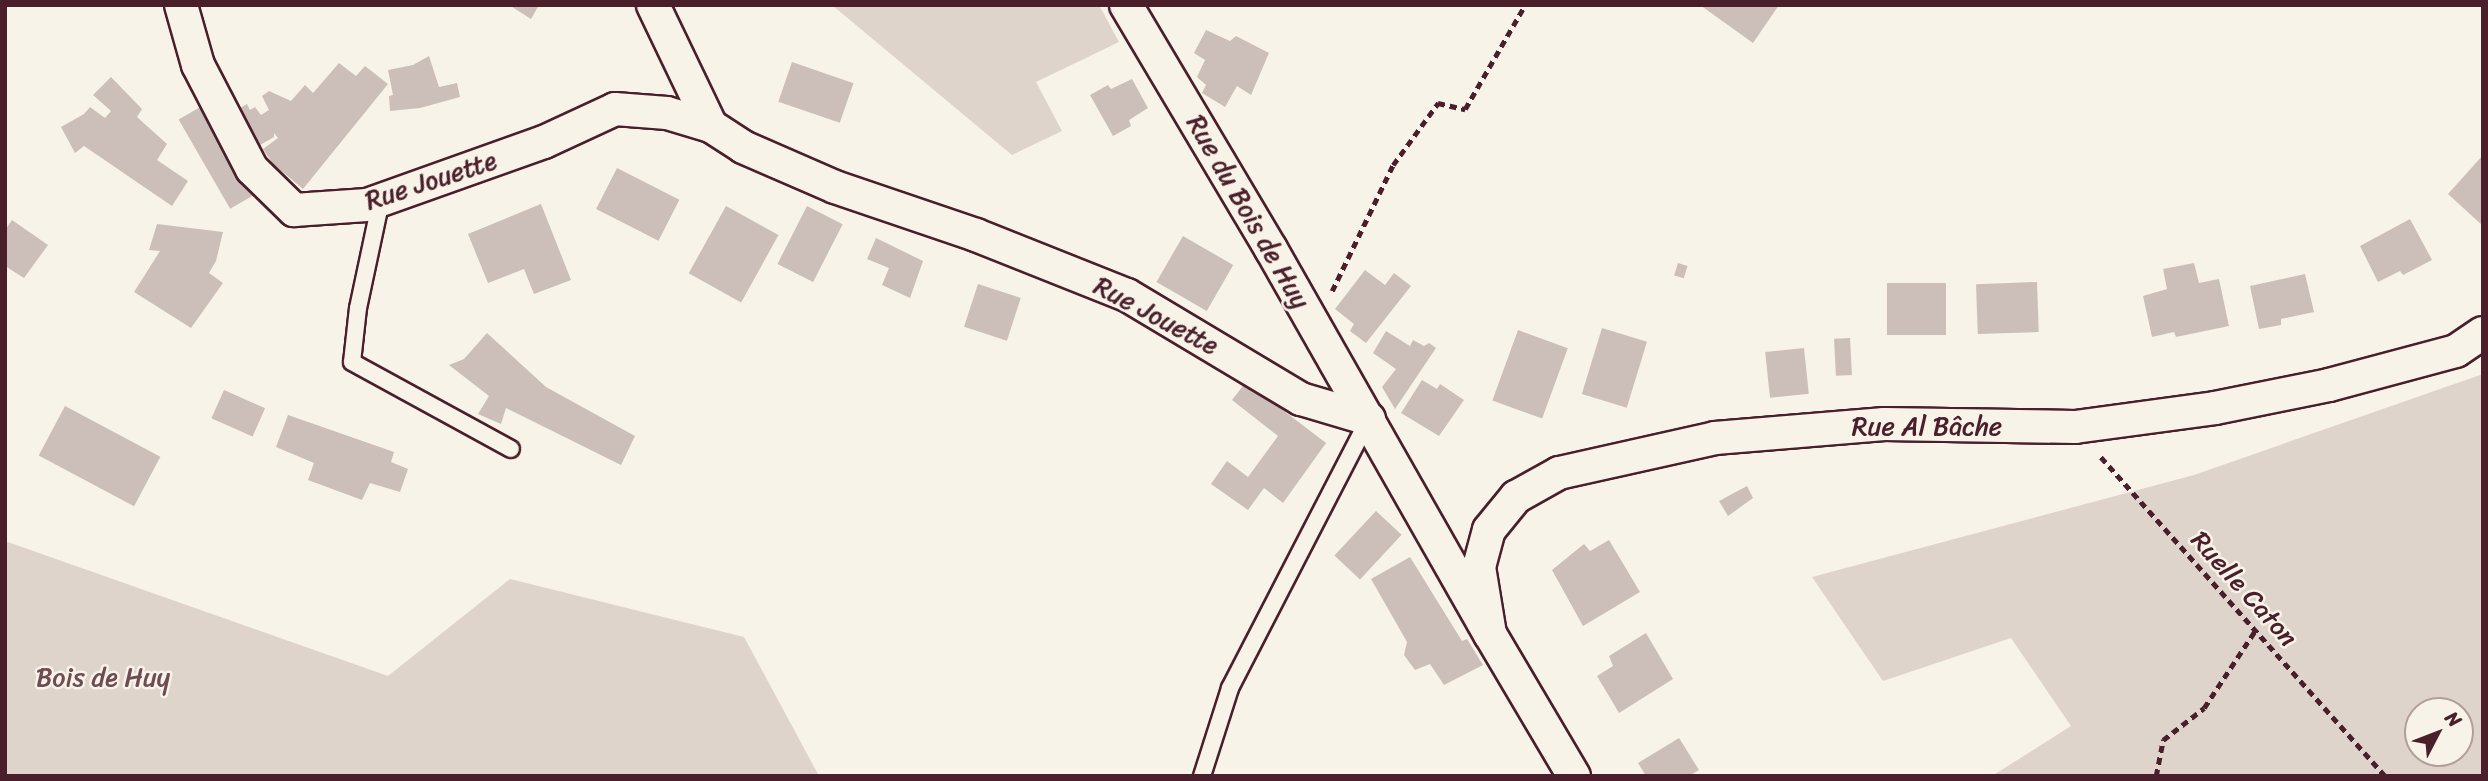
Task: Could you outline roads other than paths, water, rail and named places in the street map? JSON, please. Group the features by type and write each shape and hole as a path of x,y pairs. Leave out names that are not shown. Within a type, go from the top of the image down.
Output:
{"street":[{"name":"Rue Jouette","path":"181,5 198,65 252,169 294,210 367,205 544,142 615,109 667,113 711,126 743,147 835,187 976,235 1128,295 1301,399 1370,419"},
{"path":"653,5 711,126"},
{"name":"Rue du Bois de Huy","path":"1126,5 1370,419"},
{"name":"Rue Al Bâche","path":"1490,634 1479,567 1489,530 1516,497 1559,473 1715,438 1884,424 2075,427 2215,408 2329,385 2456,351 2483,333"},
{"path":"1370,419 1490,634 1574,776"}],"lane":[{"path":"381,200 358,308 352,362 511,449"},
{"path":"1202,776 1230,688 1370,419"}],"park label":[{"name":"Bois de Huy","path":"103,678"}]}
